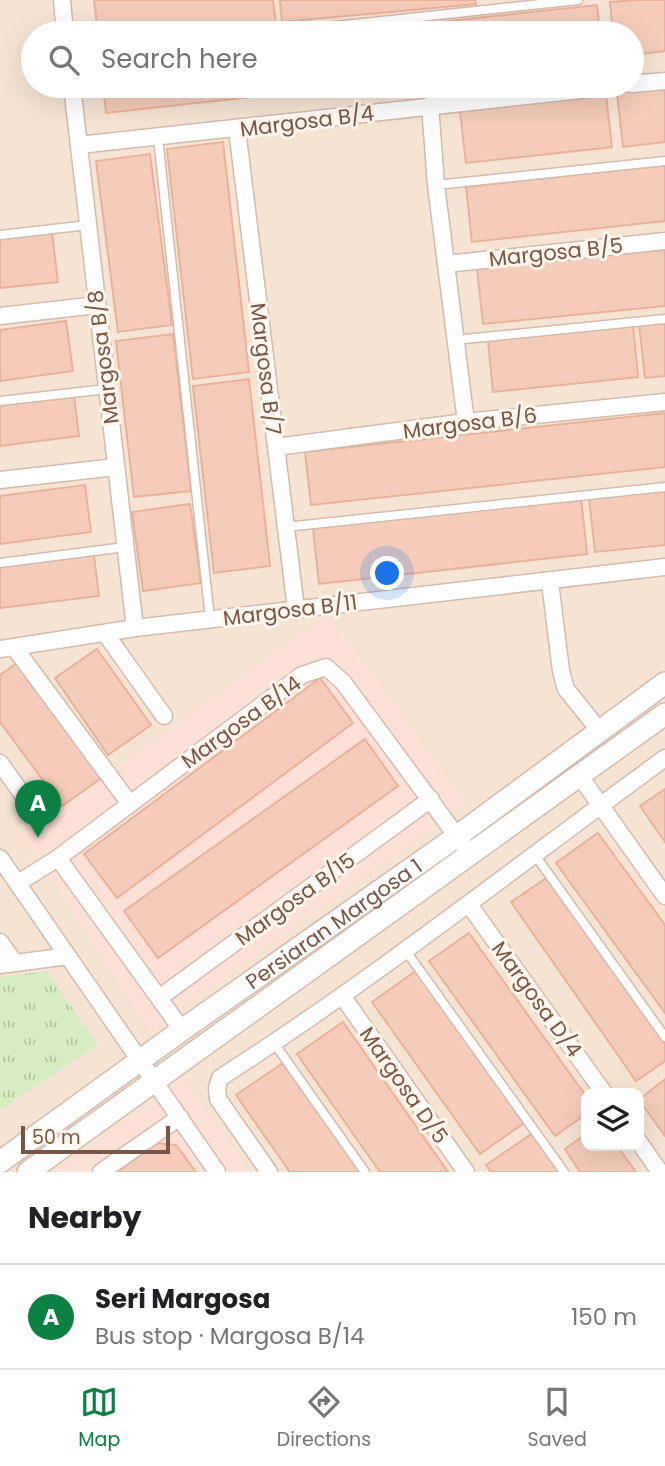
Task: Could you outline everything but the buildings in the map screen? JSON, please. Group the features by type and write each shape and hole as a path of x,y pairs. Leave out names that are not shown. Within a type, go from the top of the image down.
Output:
{"street":[{"path":"62,0 64,21"},
{"path":"644,83 665,81"},
{"name":"Margosa B/8","path":"73,98 135,628"},
{"name":"Margosa B/4","path":"79,145 499,98"},
{"path":"430,105 436,185 466,422"},
{"name":"Margosa B/7","path":"237,129 296,609"},
{"name":"Margosa B/5","path":"446,264 665,241"},
{"path":"0,316 97,305"},
{"name":"Margosa B/6","path":"276,447 466,422 665,402"},
{"path":"0,480 116,467"},
{"name":"Margosa B/11","path":"7,648 135,628 665,567"},
{"path":"550,582 561,670 566,689 599,730"},
{"path":"105,633 164,716"},
{"path":"7,648 130,804"},
{"name":"Margosa B/14","path":"18,883 58,858 302,676 326,667 343,682 472,856"},
{"name":"Persiaran Margosa 1","path":"0,1162 457,837 665,683"},
{"name":"Persiaran Margosa 1","path":"28,1172 472,856 665,714"},
{"path":"269,1172 218,1099 216,1088 220,1078 343,997 470,906 665,758"},
{"path":"0,763 33,809"},
{"path":"579,775 665,896"},
{"name":"Margosa B/15","path":"159,998 431,799"},
{"path":"0,858 218,1172"},
{"path":"58,858 182,1030"},
{"name":"Margosa D/4","path":"470,906 600,1088"},
{"path":"0,942 7,964 68,956"},
{"name":"Margosa D/5","path":"343,997 466,1172"},
{"path":"101,1172 180,1117"},
{"path":"644,1149 660,1172"}],"lane":[{"path":"382,21 578,0"},
{"path":"158,138 210,619"},
{"path":"436,185 665,161"},
{"path":"0,235 88,225"},
{"path":"454,340 665,319"},
{"path":"0,401 107,388"},
{"path":"285,527 665,487"},
{"path":"0,563 125,547"},
{"path":"535,855 665,1037"},
{"path":"406,951 564,1172"},
{"path":"274,1044 365,1172"}],"shaded area":[{"path":"0,0 665,0 665,1172 0,1172"},
{"path":"328,614 465,802 150,1031 24,837"},
{"path":"184,1080 250,1172 55,1172"}],"green space":[{"path":"47,971 98,1045 0,1110 0,977"}],"place":[{"name":"Seri Margosa","path":"38,838"}]}
